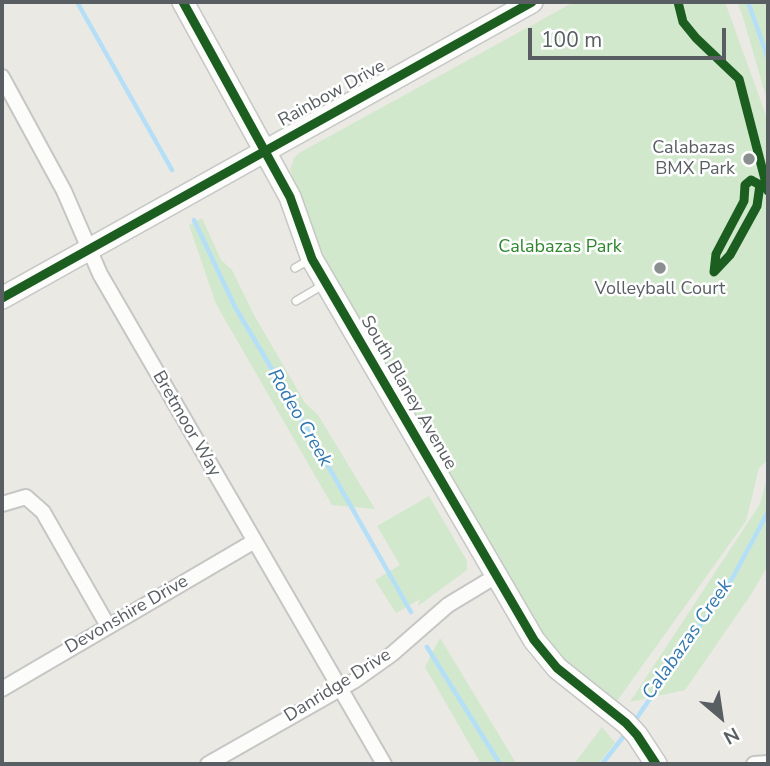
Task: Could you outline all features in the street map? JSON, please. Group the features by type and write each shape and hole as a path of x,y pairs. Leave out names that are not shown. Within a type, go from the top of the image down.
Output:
{"street":[{"name":"South Blaney Avenue","path":"184,2 296,211 303,263 326,283 496,576 545,655 631,729 656,764"},
{"name":"Rainbow Drive","path":"2,298 532,2"},
{"name":"Bretmoor Way","path":"2,77 6,93 64,191 88,250 253,542 384,764"},
{"path":"2,504 26,497 43,512 108,626"},
{"name":"Devonshire Drive","path":"2,690 253,542"},
{"name":"Danridge Drive","path":"208,764 340,688 392,654 448,605 496,576"},
{"path":"754,764 768,763"}],"lane":[{"path":"296,301 326,283"}],"green space":[{"name":"Calabazas Park","path":"574,2 725,2 768,121 768,460 759,468 746,521 617,701 569,666 545,638 325,259 290,170 299,153"},
{"path":"737,2 768,2 768,104 743,17"},
{"path":"202,218 221,260 232,270 254,315 305,403 318,415 375,509 332,505 216,304 189,225"},
{"path":"768,474 768,565 752,593 685,690 630,702 760,504"},
{"path":"429,496 467,561 467,570 418,606 420,599 396,613 375,580 400,565 377,526"},
{"path":"440,638 517,764 481,764 425,667"},
{"path":"602,727 615,743 598,764 574,764"}],"waterway":[{"name":"Rodeo Creek","path":"77,2 172,170"},
{"name":"Calabazas Creek","path":"748,2 768,58"},
{"name":"Rodeo Creek","path":"194,220 235,307 411,612"},
{"name":"Calabazas Creek","path":"634,722 733,577 768,512"},
{"name":"Rodeo Creek","path":"427,647 500,764"},
{"name":"Calabazas Creek","path":"602,764 627,732"}],"cycle path":[{"path":"183,2 290,197 312,259 534,640 557,668 626,723 656,764"},
{"path":"2,298 532,2"},
{"path":"678,2 683,22 739,79 768,191"},
{"path":"751,180 760,185 757,206 730,255 714,272 716,254 744,201 745,185 751,180"}],"place":[{"name":"Calabazas BMX Park","path":"749,159"},
{"name":"Volleyball Court","path":"660,268"}]}
